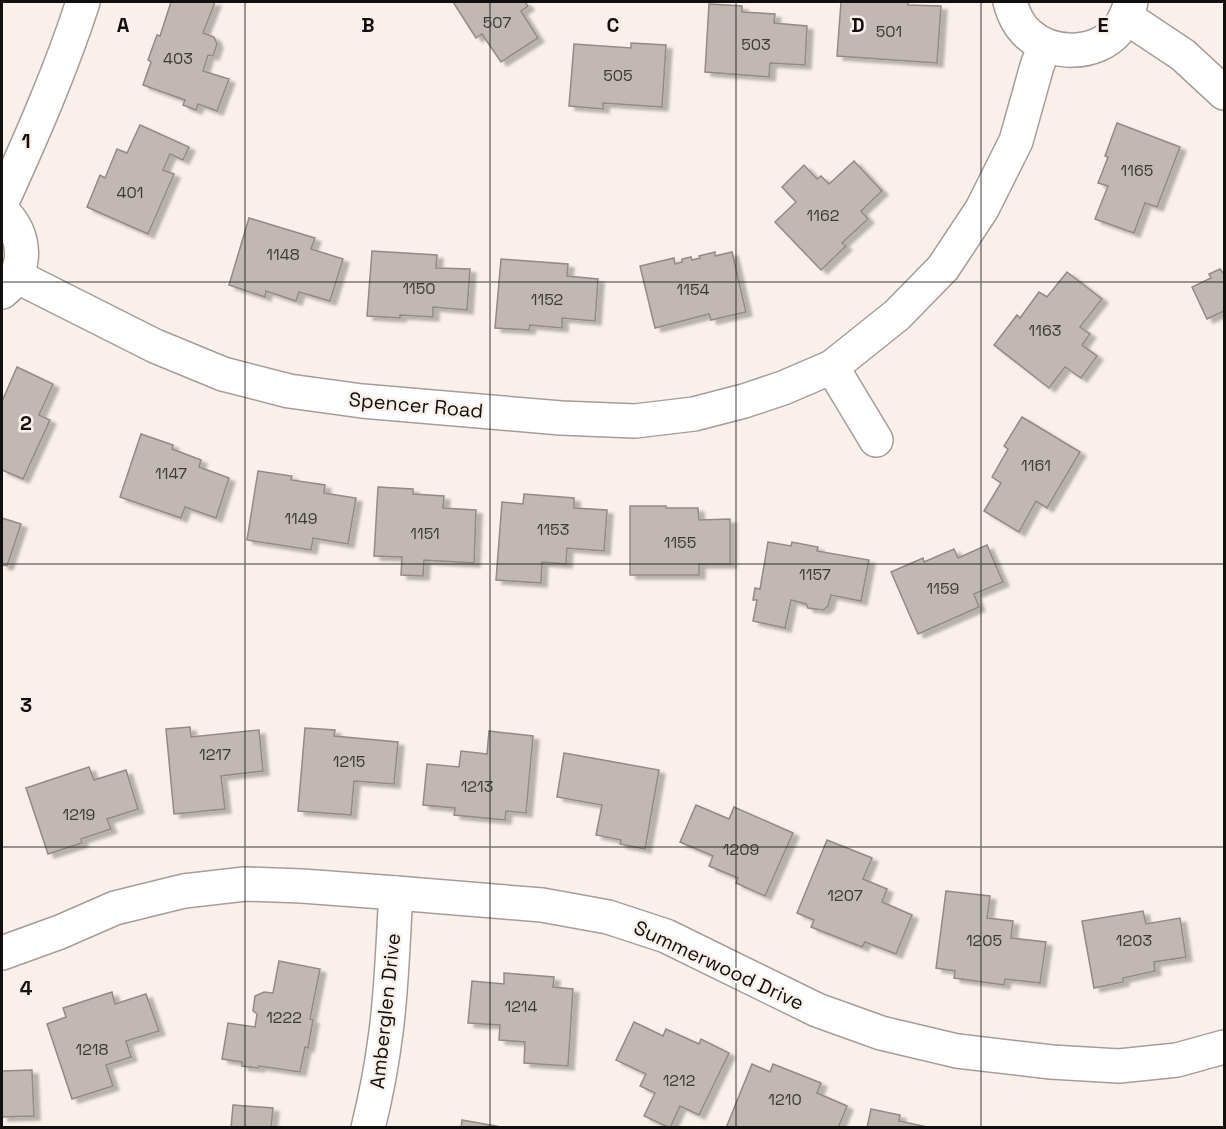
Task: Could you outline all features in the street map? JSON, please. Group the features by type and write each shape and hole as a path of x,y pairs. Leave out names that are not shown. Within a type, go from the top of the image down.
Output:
{"street":[{"path":"2,202 71,40 83,2"},
{"path":"1010,2 1014,16 1027,33 1045,45 1063,50 1082,50 1100,43 1116,32 1129,9 1224,93"},
{"name":"Spencer Road","path":"9,284 223,374 289,391 362,401 561,418 635,421 694,414 783,388 832,367 897,315 943,268 982,209 1016,141 1045,45"},
{"path":"2,211 18,231 22,246 21,261 9,284"},
{"path":"832,367 876,440"},
{"name":"Summerwood Drive","path":"2,953 60,932 115,908 184,891 245,885 302,886 396,893 543,905 608,917 666,936 817,1010 881,1033 957,1051 1051,1062 1119,1066 1177,1060 1224,1047"},
{"name":"Amberglen Drive","path":"368,1128 387,1032 396,893"}],"building":[{"path":"171,2 215,2 203,33 214,37 217,44 213,56 208,55 203,71 229,79 217,111 198,104 196,110 183,105 185,100 143,85 151,62 148,60 157,35 160,36"},
{"path":"453,2 525,2 528,6 521,11 538,38 501,62 482,34 476,38"},
{"path":"841,2 908,2 908,5 941,6 937,63 837,56"},
{"path":"709,4 742,6 742,12 775,14 774,23 807,26 805,65 770,63 769,77 705,72"},
{"path":"631,43 666,45 662,107 603,103 603,109 569,106 574,44 631,48"},
{"path":"1117,123 1180,147 1157,207 1145,203 1134,233 1095,219 1108,186 1098,183"},
{"path":"140,125 189,147 183,160 170,154 163,170 174,174 148,234 87,207 100,175 105,178 117,149 127,153"},
{"path":"854,161 882,191 861,211 868,219 842,243 846,246 821,270 775,222 796,202 782,187 804,165 817,179 821,176 829,184"},
{"path":"249,218 315,238 311,249 343,259 330,301 299,292 296,301 266,291 265,297 229,285"},
{"path":"372,251 437,255 436,268 470,269 467,310 433,307 433,317 367,316"},
{"path":"715,252 715,256 732,252 746,312 711,320 709,314 655,328 640,266 674,258 675,264 682,262 682,259 691,257 692,260"},
{"path":"501,259 568,264 567,276 598,279 595,321 562,318 562,328 530,325 529,330 495,328"},
{"path":"1220,269 1224,273 1224,311 1207,319 1192,287 1211,278 1209,274"},
{"path":"1067,272 1102,299 1080,327 1090,334 1082,345 1097,356 1081,378 1065,367 1049,388 994,345 1017,315 1020,318 1039,292 1047,297"},
{"path":"17,367 53,384 39,415 50,420 23,479 2,470 2,398"},
{"path":"1022,417 1080,452 1047,508 1036,501 1019,532 984,511 1001,483 992,477 1008,449 1004,446"},
{"path":"141,434 173,445 172,449 201,460 199,467 229,478 216,518 185,507 181,518 120,497"},
{"path":"258,471 292,476 291,480 325,485 324,493 356,498 348,544 313,538 311,550 247,540"},
{"path":"378,487 413,489 413,494 444,496 443,508 476,510 474,563 424,560 423,576 401,575 402,557 374,556"},
{"path":"524,494 574,498 574,508 607,510 604,551 567,548 566,564 542,562 541,583 496,580 502,502 523,504"},
{"path":"630,506 698,508 699,520 730,519 730,564 699,564 699,575 630,575"},
{"path":"2,518 21,524 7,566 2,565"},
{"path":"768,542 791,546 792,542 818,547 817,551 869,560 861,601 831,595 828,606 823,610 808,608 806,604 791,600 785,628 753,621 757,600 753,600 755,588 760,589"},
{"path":"987,545 1003,582 974,594 979,607 918,634 891,572 923,558 924,562 954,549 958,558"},
{"path":"190,727 191,737 259,730 263,771 221,776 225,809 174,814 166,729"},
{"path":"305,728 335,730 334,736 398,742 394,784 354,781 351,815 298,811"},
{"path":"489,731 533,736 526,813 506,811 505,820 454,815 455,808 423,805 427,764 459,767 461,751 487,754"},
{"path":"564,753 659,770 645,849 620,844 621,840 596,835 602,805 557,797"},
{"path":"89,767 94,780 126,770 138,809 107,819 111,829 81,839 82,843 48,854 26,788"},
{"path":"696,805 729,819 734,807 793,833 765,896 736,883 738,878 709,866 713,856 680,842"},
{"path":"827,840 872,858 863,879 887,889 882,902 912,915 896,954 865,942 862,947 811,927 814,920 797,913"},
{"path":"946,891 990,896 987,918 1013,921 1011,938 1046,942 1040,983 1005,979 1004,985 954,978 955,971 936,968"},
{"path":"1143,911 1146,924 1180,918 1186,957 1154,962 1155,971 1123,978 1123,982 1094,988 1082,921"},
{"path":"279,961 320,969 310,1019 313,1020 308,1048 305,1047 300,1072 242,1066 242,1062 222,1059 228,1023 255,1027 257,1014 253,1011 255,996 264,992 273,993"},
{"path":"504,973 554,977 553,987 573,989 568,1066 524,1063 525,1042 499,1040 500,1025 468,1023 472,981 504,984"},
{"path":"112,992 115,1004 146,994 159,1031 126,1041 131,1057 106,1065 113,1086 72,1099 47,1024 66,1017 63,1008"},
{"path":"634,1022 663,1036 666,1029 699,1044 701,1039 729,1053 699,1115 680,1106 670,1128 644,1116 655,1093 640,1086 646,1074 616,1060"},
{"path":"752,1064 770,1072 773,1064 821,1083 817,1093 847,1106 838,1128 726,1128"},
{"path":"32,1070 34,1116 2,1117 2,1071"},
{"path":"233,1105 273,1108 271,1128 231,1128"},
{"path":"871,1109 900,1115 899,1121 932,1128 867,1128"},
{"path":"462,1120 507,1128 461,1128"}]}
